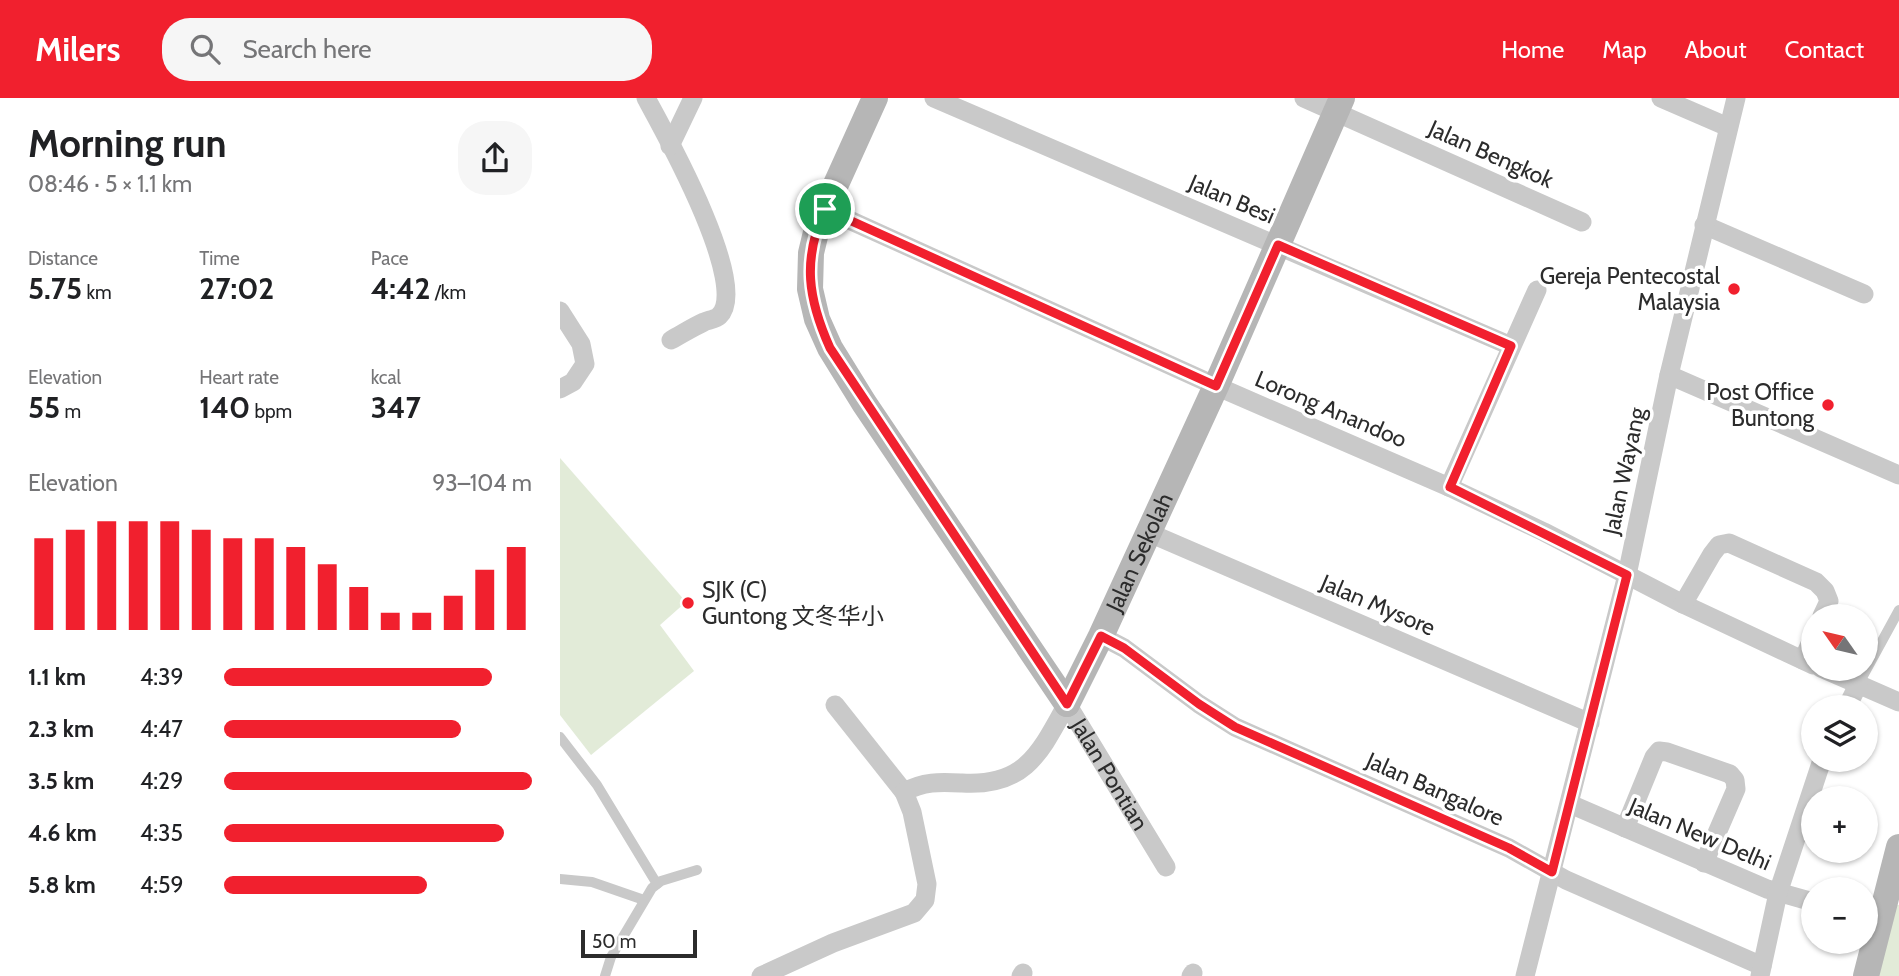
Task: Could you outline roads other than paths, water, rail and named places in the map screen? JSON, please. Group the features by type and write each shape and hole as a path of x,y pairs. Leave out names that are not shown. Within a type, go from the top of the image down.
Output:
{"street":[{"path":"646,98 705,215 718,248 725,285 725,303 719,317 671,340"},
{"path":"670,146 693,98"},
{"name":"Jalan Pontian","path":"874,98 818,225 811,253 810,289 817,319 830,348 1067,704 1166,867"},
{"name":"Jalan Besi","path":"934,98 1511,346"},
{"name":"Jalan Bengkok","path":"1304,98 1339,105 1582,222"},
{"path":"1661,98 1728,127"},
{"name":"Jalan Wayang","path":"1525,976 1627,575 1669,375 1735,98"},
{"name":"Jalan Sekolah","path":"904,792 929,782 978,784 1003,781 1017,774 1045,743 1101,636 1216,386 1339,105"},
{"name":"Lorong Anandoo","path":"825,209 1216,386 1450,487 1683,604 1801,660"},
{"path":"1703,225 1864,294"},
{"path":"1450,487 1537,290"},
{"path":"560,312 581,344 585,364 573,382 560,389"},
{"path":"1669,375 1899,475"},
{"name":"Jalan Mysore","path":"1147,532 1590,723"},
{"path":"1683,604 1712,554 1719,545 1729,543 1816,582 1825,591 1828,604"},
{"name":"Jalan Bangalore","path":"1101,636 1124,648 1199,704 1235,727 1509,848 1552,872 1761,971"},
{"path":"1849,681 1899,702"},
{"path":"1853,695 1858,685"},
{"path":"761,976 833,943 914,913 925,900 927,884 912,812 904,792 835,705"},
{"path":"1625,828 1658,751 1730,774 1735,780 1736,789 1704,863"},
{"path":"1761,971 1777,893 1818,772"},
{"name":"Jalan New Delhi","path":"1570,804 1704,863 1777,893 1801,899"},
{"path":"1878,902 1899,847"},
{"path":"1866,976 1868,954"}],"lane":[{"path":"1858,685 1899,610"},
{"path":"560,737 597,785 657,884"},
{"path":"605,976 611,957 644,900 657,884 696,870"},
{"path":"560,879 592,882 644,900"}],"place":[{"name":"Gereja Pentecostal Malaysia","path":"1734,289"},
{"name":"Post Office Buntong","path":"1828,405"},
{"name":"SJK (C) Guntong 文冬华小","path":"688,603"}]}
